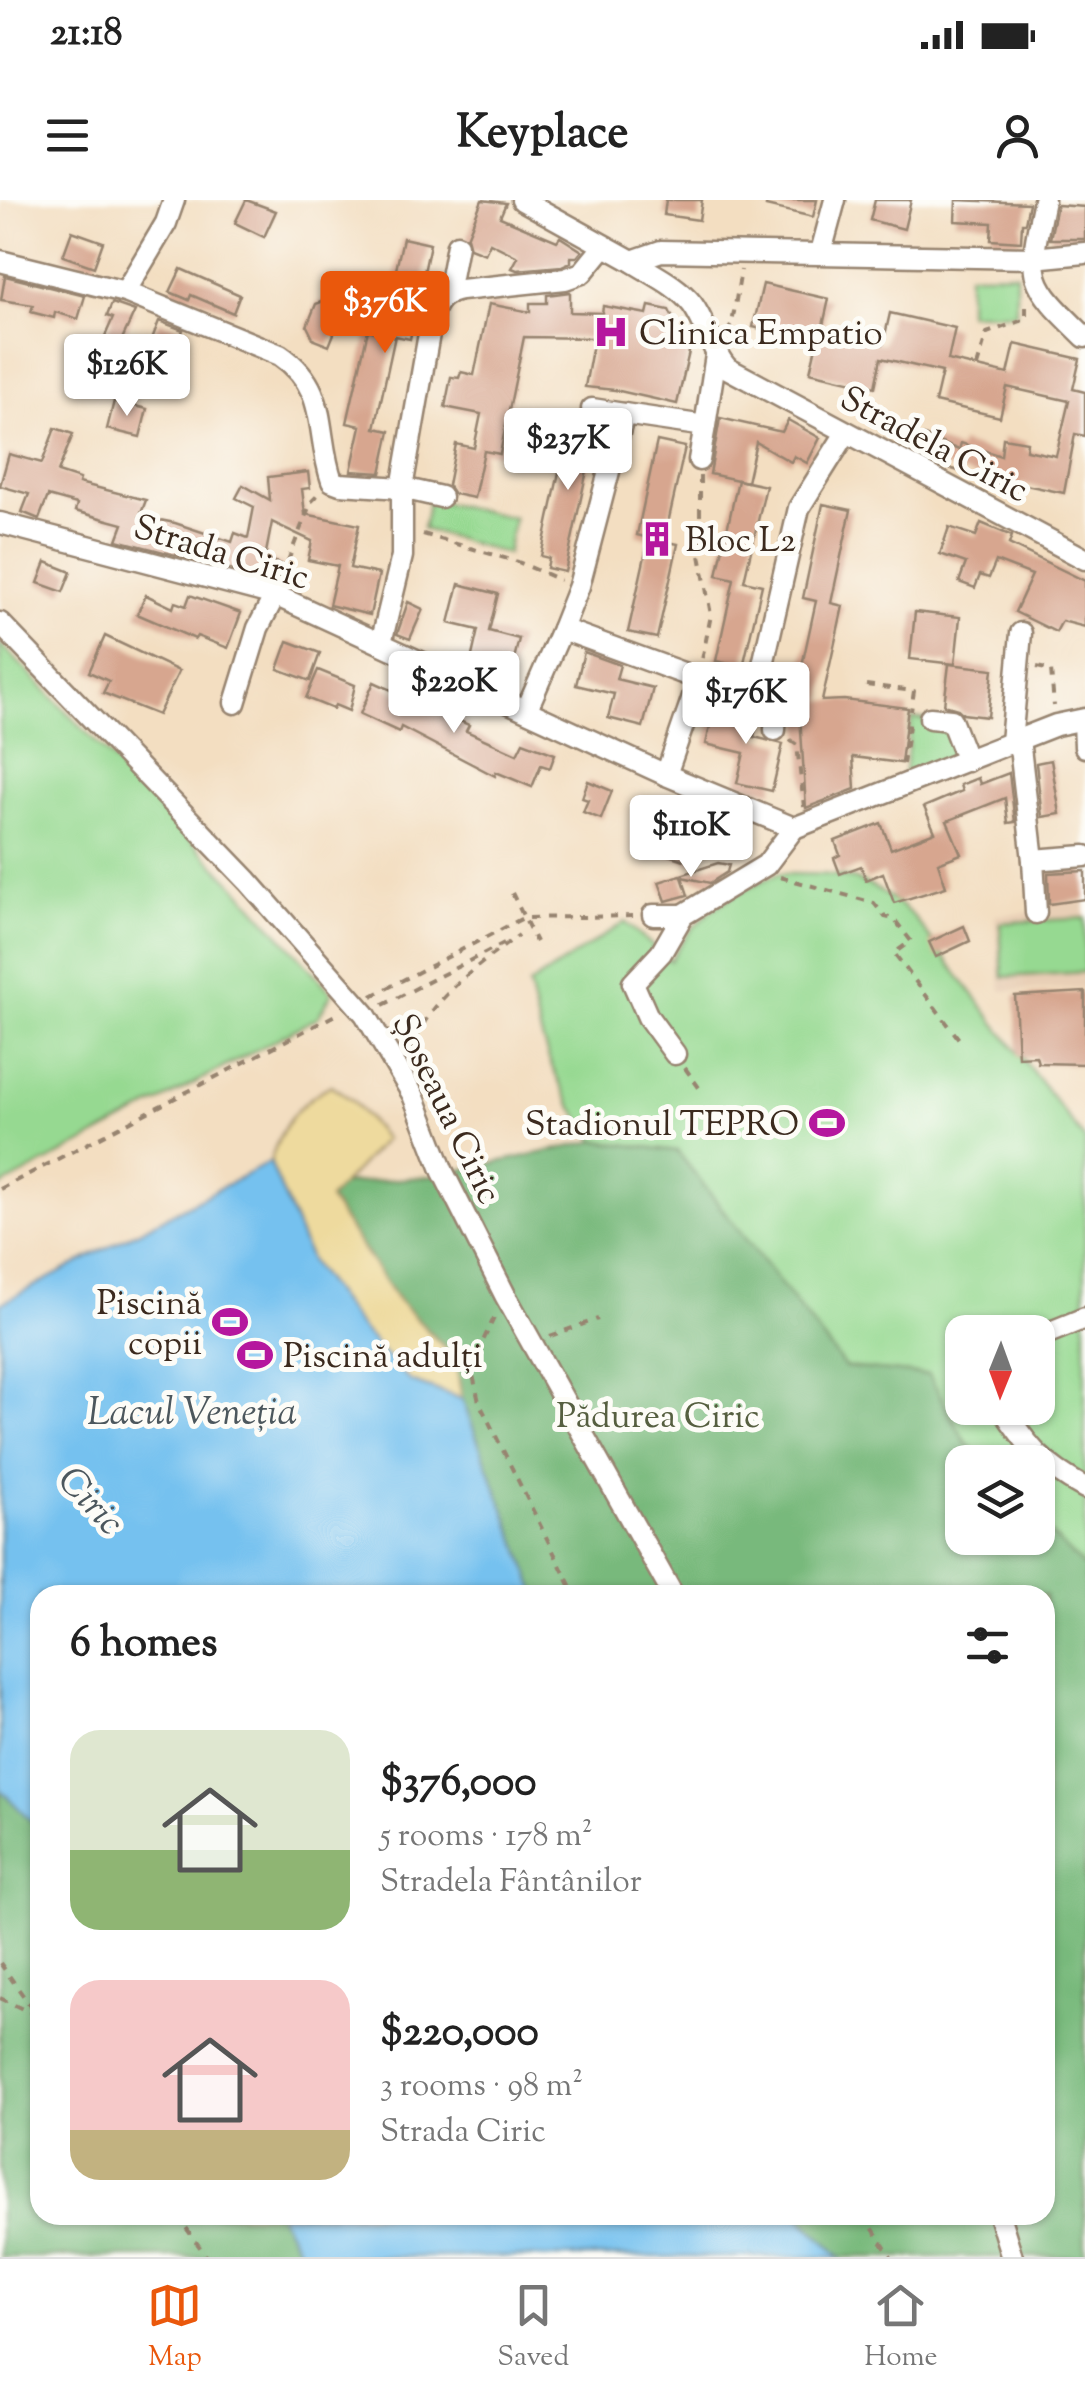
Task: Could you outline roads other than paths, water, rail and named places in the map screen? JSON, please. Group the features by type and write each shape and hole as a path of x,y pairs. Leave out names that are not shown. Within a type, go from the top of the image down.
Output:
{"street":[{"path":"126,292 166,223 174,200"},
{"name":"Stradela Ciric","path":"522,200 675,288 690,302 716,356 727,368 1085,559"},
{"path":"821,252 835,200"},
{"path":"1044,200 1033,258 1035,280 1043,297 1085,337"},
{"path":"448,293 458,245"},
{"path":"380,644 402,556 402,488 438,300 448,293 565,279 593,264 604,246"},
{"path":"632,261 661,251 1033,258 1085,253"},
{"path":"0,261 126,292 250,342 300,368 322,422 332,481 402,488 442,497"},
{"path":"699,460 716,356"},
{"path":"592,409 705,426"},
{"path":"527,709 579,586 624,414"},
{"path":"756,695 800,508 846,433"},
{"name":"Strada Ciric","path":"0,523 275,595 666,775 800,827"},
{"path":"235,703 258,628 275,595"},
{"name":"Șoseaua Ciric","path":"0,623 248,881 404,1079 442,1172 505,1296 667,1585"},
{"path":"562,629 699,679 756,695 776,707 775,730"},
{"path":"1020,633 1015,741 1033,860 1036,912"},
{"path":"666,775 699,679"},
{"path":"920,717 950,720 966,761"},
{"path":"675,1054 648,1017 634,983 661,954 684,915 766,864 800,827 1056,725 1085,720 1085,747"},
{"path":"1033,860 1085,856"},
{"path":"653,916 684,915"},
{"path":"1055,1331 1085,1318"},
{"path":"1014,1425 1049,1468 1085,1488"},
{"path":"1002,2225 1012,2257"}],"water":[{"name":"Lacul Veneția","path":"270,1162 311,1262 357,1324 410,1381 462,1399 533,1585 30,1585 30,1820 0,1789 0,1304"},
{"path":"285,2225 807,2225 841,2257 303,2257"}],"place":[{"name":"Clinica Empatio","path":"611,332"},
{"name":"Bloc L2","path":"657,539"},
{"name":"Stadionul TEPRO","path":"827,1123"},
{"name":"Piscină copii","path":"230,1322"},
{"name":"Piscină adulți","path":"255,1355"}],"park label":[{"name":"Pădurea Ciric","path":"658,1415"}],"water label":[{"name":"Ciric","path":"92,1500"}]}
